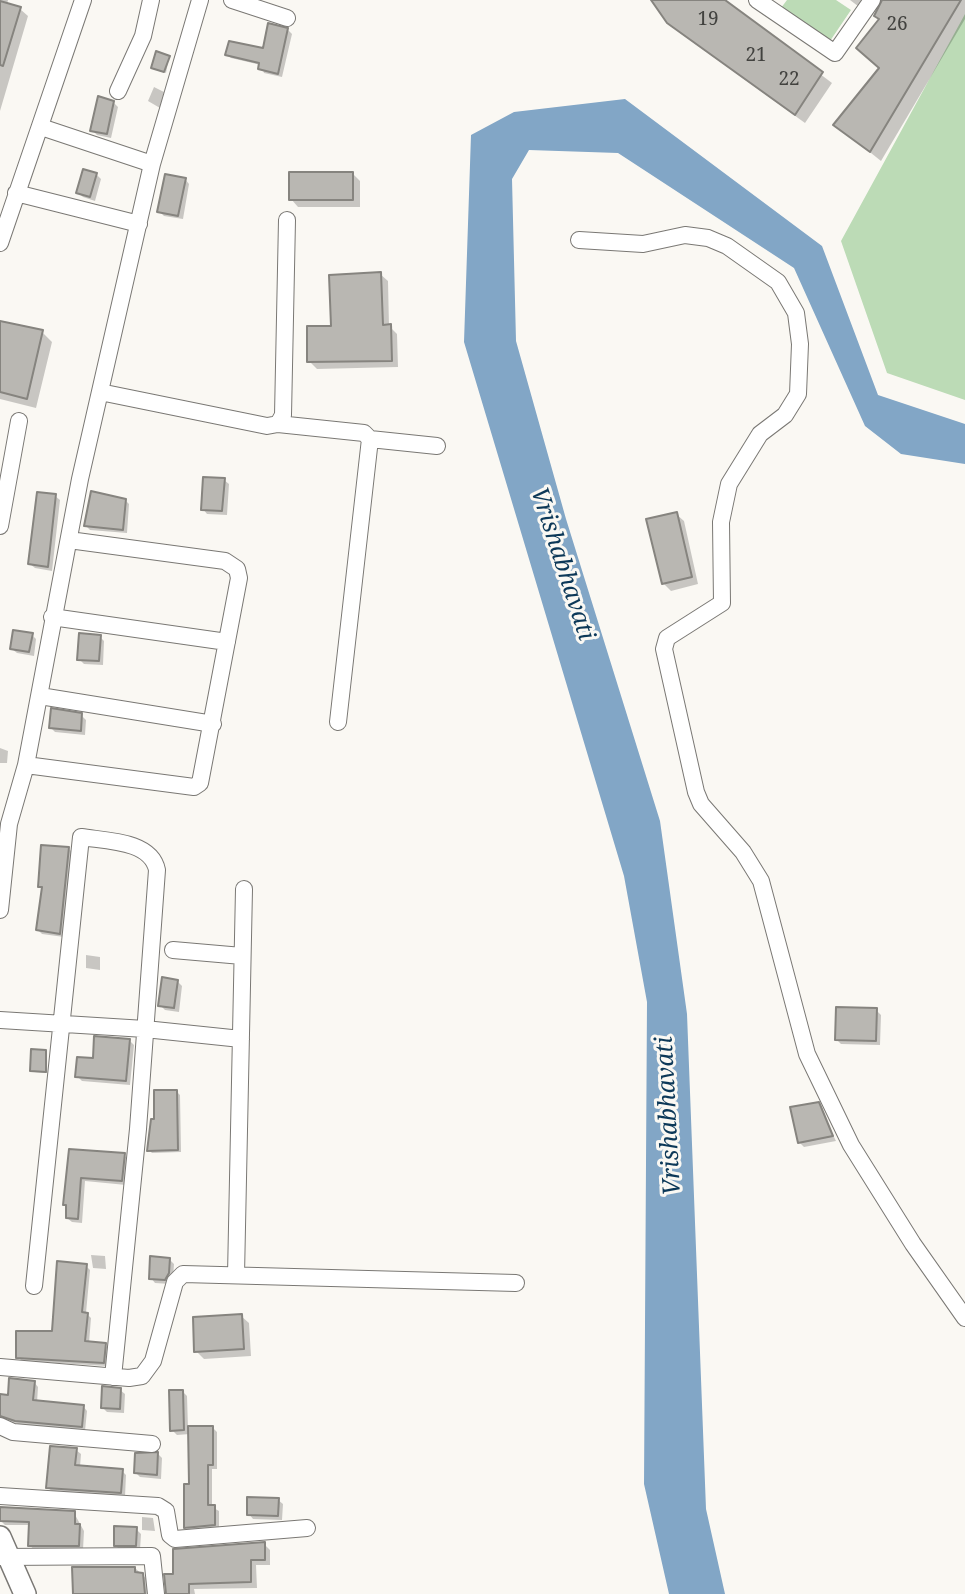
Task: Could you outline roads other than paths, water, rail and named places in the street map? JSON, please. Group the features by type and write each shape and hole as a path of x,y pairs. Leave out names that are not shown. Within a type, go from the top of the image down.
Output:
{"street":[{"path":"0,243 83,0"},
{"path":"118,92 143,36 151,0"},
{"path":"0,910 9,824 26,765 52,617 100,392 152,164 201,0"},
{"path":"232,0 287,18"},
{"path":"757,0 835,53 872,0"},
{"path":"41,127 152,164"},
{"path":"16,193 139,224"},
{"path":"278,424 283,415 287,220"},
{"path":"579,240 643,244 685,235 708,238 727,246 778,282 796,313 800,344 798,394 786,415 760,433 729,484 721,522 722,603 667,638 664,649 698,799 740,848 761,881 813,1068 851,1145 913,1244 965,1318"},
{"path":"100,392 267,426 278,424 364,433 370,439 437,446"},
{"path":"0,526 19,421"},
{"path":"338,722 370,439"},
{"path":"26,765 194,787 200,783 213,724 239,578 231,564 69,540"},
{"path":"52,617 227,642"},
{"path":"40,696 213,724"},
{"path":"34,1286 81,836 138,848 155,861 145,1029 113,1377"},
{"path":"236,1275 244,889"},
{"path":"173,950 242,956"},
{"path":"0,1020 145,1029 241,1039"},
{"path":"0,1367 113,1377 142,1376 153,1361 178,1278 189,1274 516,1283"},
{"path":"0,1426 13,1432 152,1444"},
{"path":"0,1496 158,1506 166,1511 170,1535 175,1539 307,1528"},
{"path":"0,1537 4,1557 25,1594"},
{"path":"4,1557 152,1556 156,1594"}],"water":[{"name":"Vrishabhavati","path":"625,99 822,246 878,395 965,424 965,464 901,454 865,426 794,268 618,153 529,150 512,179 516,341 566,519 660,821 687,1014 706,1509 725,1594 669,1594 644,1484 647,1002 624,876 464,342 471,135 514,112"}]}
